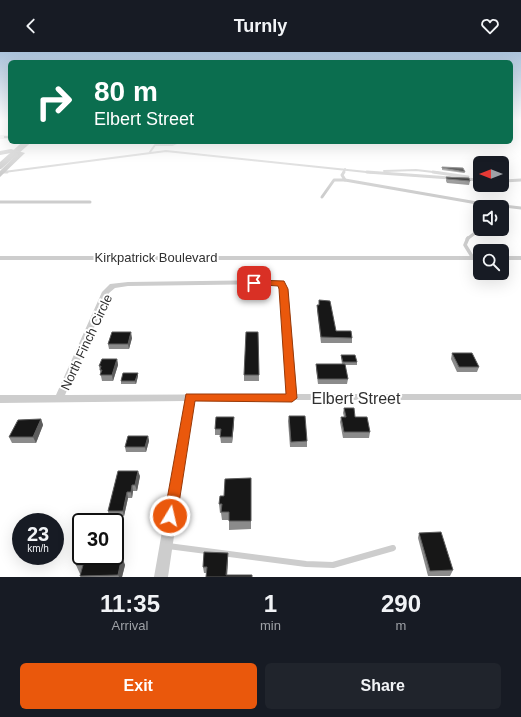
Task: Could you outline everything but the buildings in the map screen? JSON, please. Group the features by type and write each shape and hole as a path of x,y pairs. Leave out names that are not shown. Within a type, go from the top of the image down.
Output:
{"main road":[{"path":"0,159 16,144"},
{"path":"1,171 25,144"},
{"path":"0,153 11,151 22,152 1,171"}],"street":[{"name":"Kirkpatrick Boulevard","path":"0,258 473,258"},
{"path":"509,258 521,258"},
{"name":"North Finch Circle","path":"60,398 106,292 113,286 128,284 281,283 284,289 292,398"},
{"path":"161,577 190,397"},
{"name":"Elbert Street","path":"0,399 190,397 521,397"}],"lane":[{"path":"148,153 152,147 156,145 174,144"},
{"path":"152,149 345,170 473,180"},
{"path":"1,171 163,151"},
{"path":"345,170 342,175 345,180"},
{"path":"373,172 401,170 447,172 473,178"},
{"path":"322,197 334,180 345,180 521,208"},
{"path":"509,180 521,180"},
{"path":"0,202 90,202"},
{"path":"473,234 468,238 466,245 473,253"},
{"path":"166,546 188,547 293,564 333,565 393,548"}],"route":[{"path":"170,516 190,397 292,398 284,289 281,283 254,283"}]}
